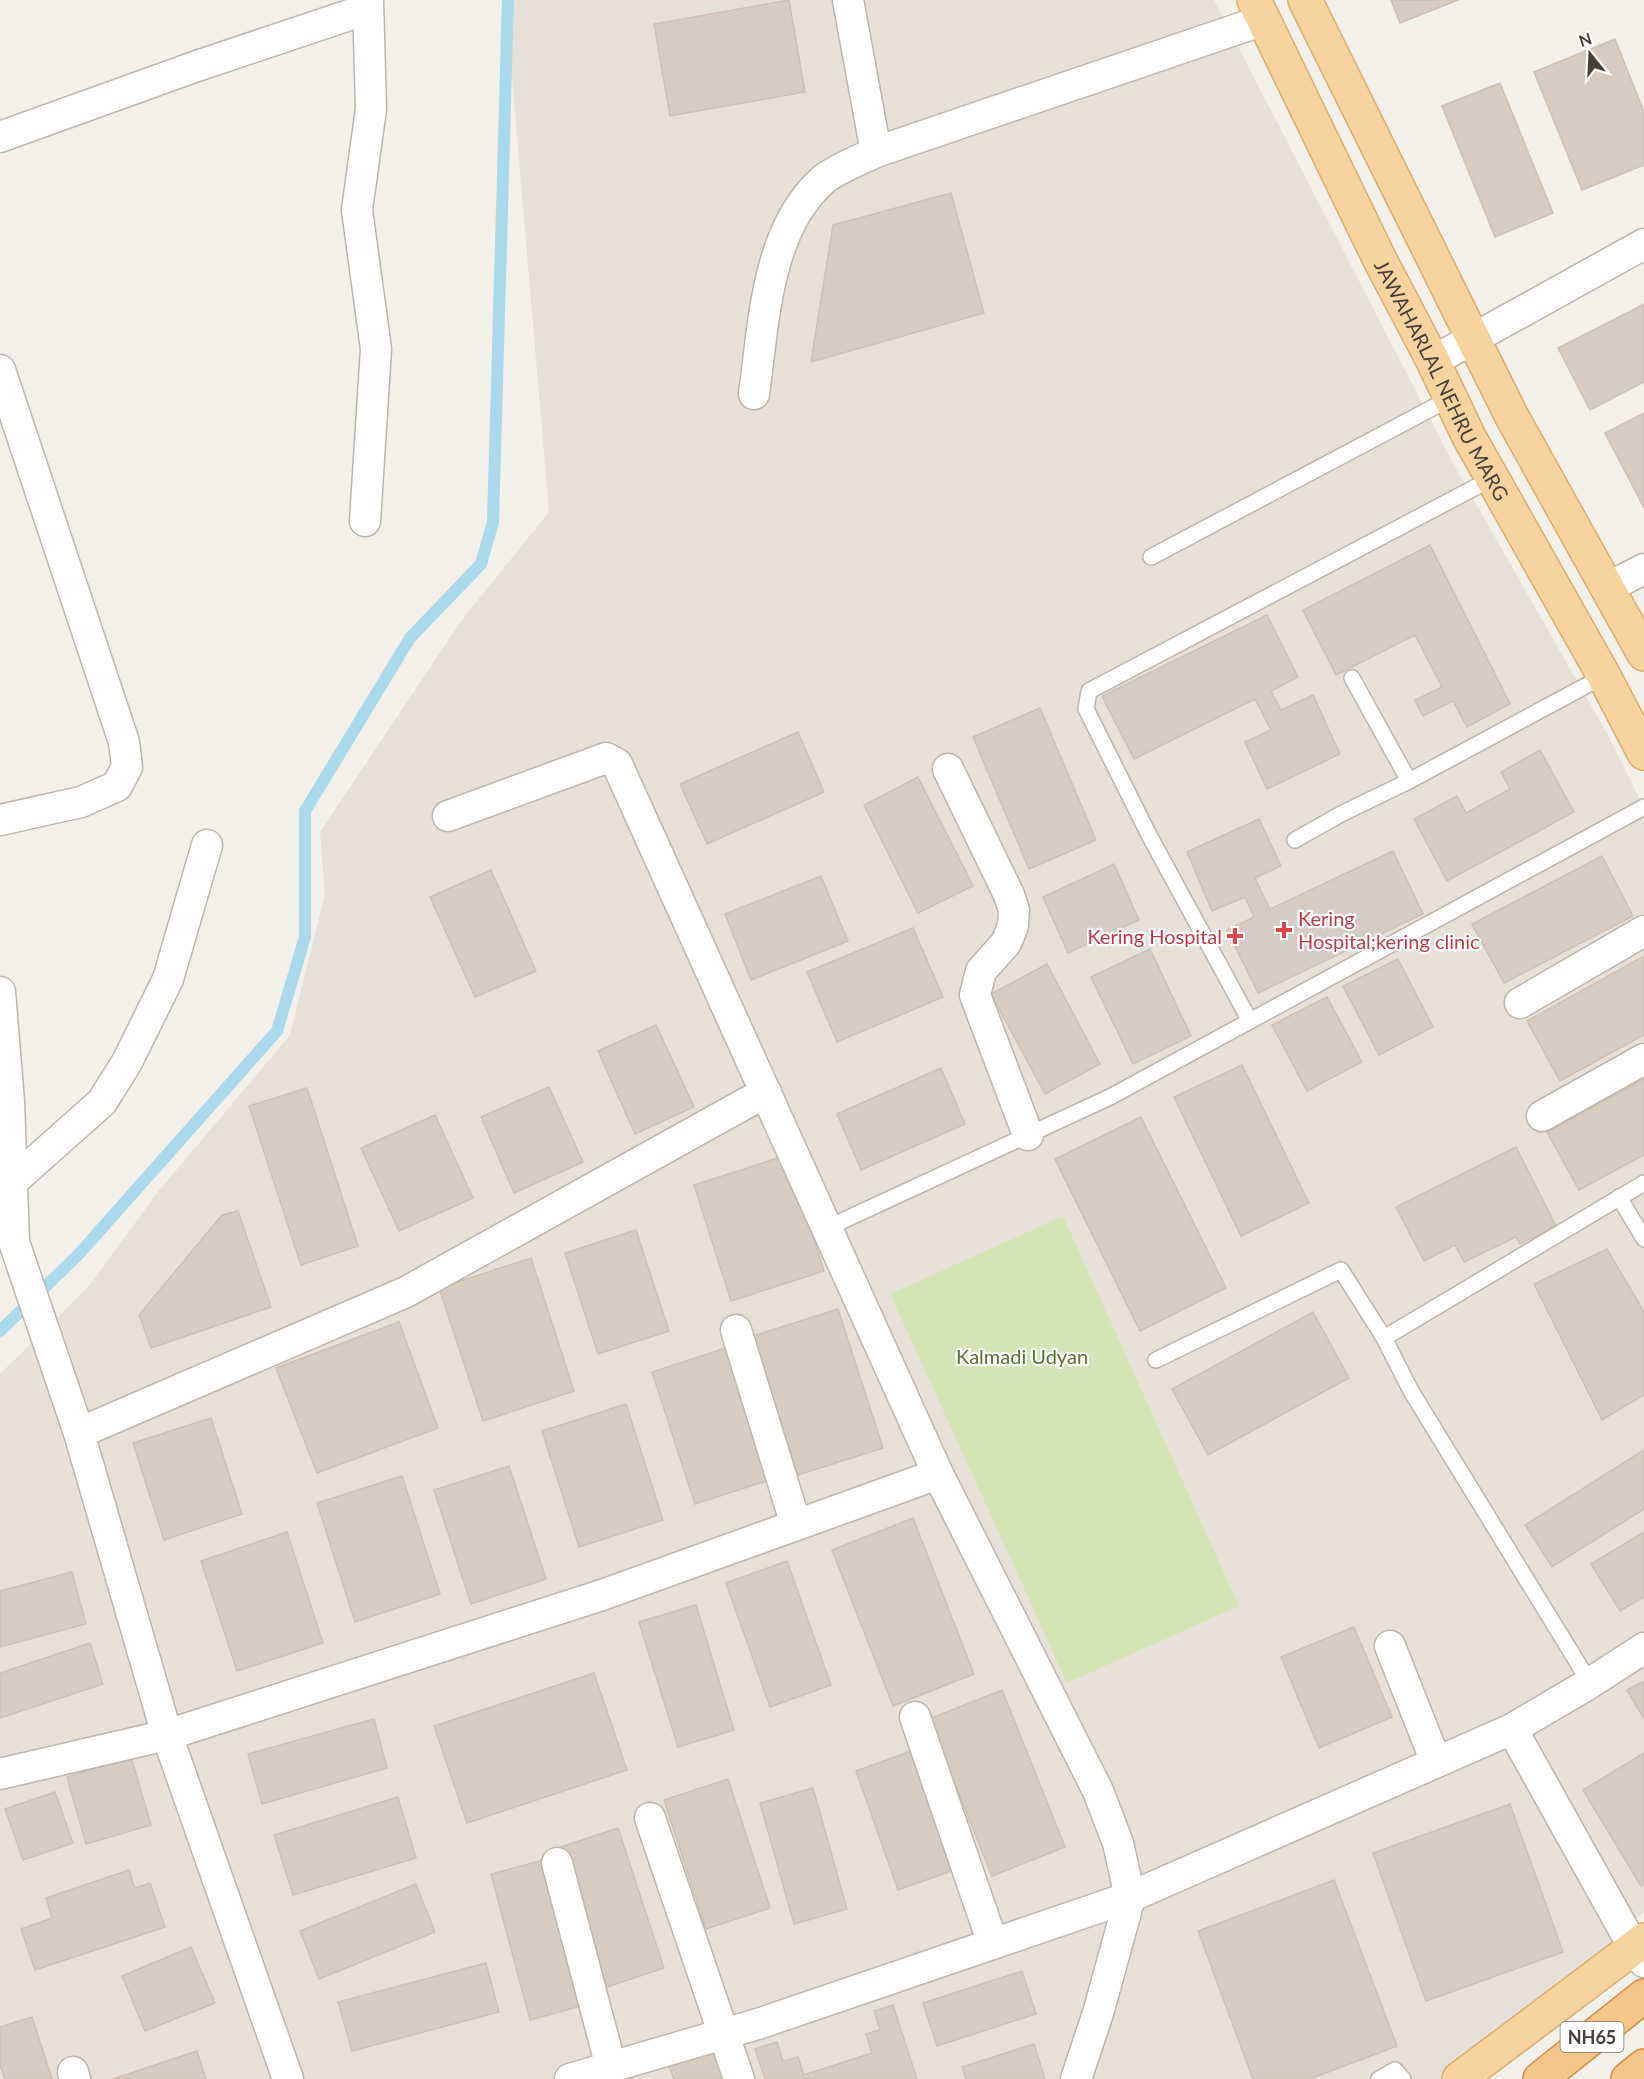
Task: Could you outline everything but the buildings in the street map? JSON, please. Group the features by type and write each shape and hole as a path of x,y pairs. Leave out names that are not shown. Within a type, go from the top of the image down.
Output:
{"highway":[{"name":"NH65","path":"1540,2079 1644,1996"},
{"name":"NH65","path":"1628,2079 1644,2066"}],"main road":[{"path":"1305,0 1511,415 1644,654"},
{"name":"JAWAHARLAL NEHRU MARG","path":"1259,10 1469,437 1604,676 1644,753"},
{"path":"1459,2079 1641,1950"}],"street":[{"path":"848,0 876,152"},
{"path":"0,137 368,5 371,109 357,210 376,349 365,521"},
{"path":"754,394 772,269 794,214 824,179 876,152 1259,10"},
{"path":"1433,361 1644,244"},
{"path":"0,370 124,742 127,767 117,786 81,802 0,820"},
{"path":"1608,588 1644,569"},
{"path":"448,816 606,758 617,764 938,1474 1098,1791 1118,1843 1130,1897 1099,2010 1076,2079"},
{"path":"948,769 1009,895 1014,910 1013,926 1006,943 981,971 975,995 1028,1135"},
{"path":"12,1182 102,1102 127,1062 168,979 207,845"},
{"path":"1520,1003 1644,931"},
{"path":"0,992 9,1101 14,1242 79,1433 167,1735 288,2079"},
{"path":"1542,1116 1644,1059"},
{"path":"79,1433 406,1292 766,1092"},
{"path":"736,1330 796,1525"},
{"path":"0,1774 167,1735 602,1595 938,1474"},
{"path":"1390,1646 1436,1762"},
{"path":"570,2079 761,2023 1130,1897 1512,1729 1644,1648"},
{"path":"915,1717 993,1944"},
{"path":"1512,1729 1641,1950"},
{"path":"650,1818 739,2079"},
{"path":"557,1863 611,2067"}],"lane":[{"path":"1151,557 1451,398"},
{"path":"1250,1021 1149,835 1086,709 1089,691 1493,478"},
{"path":"1295,840 1604,676"},
{"path":"1352,678 1409,781"},
{"path":"827,1228 1110,1097 1644,807"},
{"path":"1384,1338 1644,1183"},
{"path":"1619,1197 1644,1239"},
{"path":"1156,1360 1341,1270 1384,1338 1411,1391 1590,1683"},
{"path":"1379,2079 1395,2070 1403,2079"}],"shaded area":[{"path":"514,0 1214,0 1454,465 1610,739 1644,808 1644,1912 1470,2079 0,2079 0,1374 89,1286 157,1193 290,1035 325,894 320,832 461,621 549,512 507,18"}],"green space":[{"name":"Kalmadi Udyan","path":"1063,1216 1239,1606 1067,1683 890,1294"}],"waterway":[{"path":"0,1331 78,1255 277,1031 305,937 305,811 410,638 481,564 493,522 508,0"}],"place":[{"name":"Kering Hospital;kering clinic","path":"1284,930"},
{"name":"Kering Hospital","path":"1235,936"}]}
